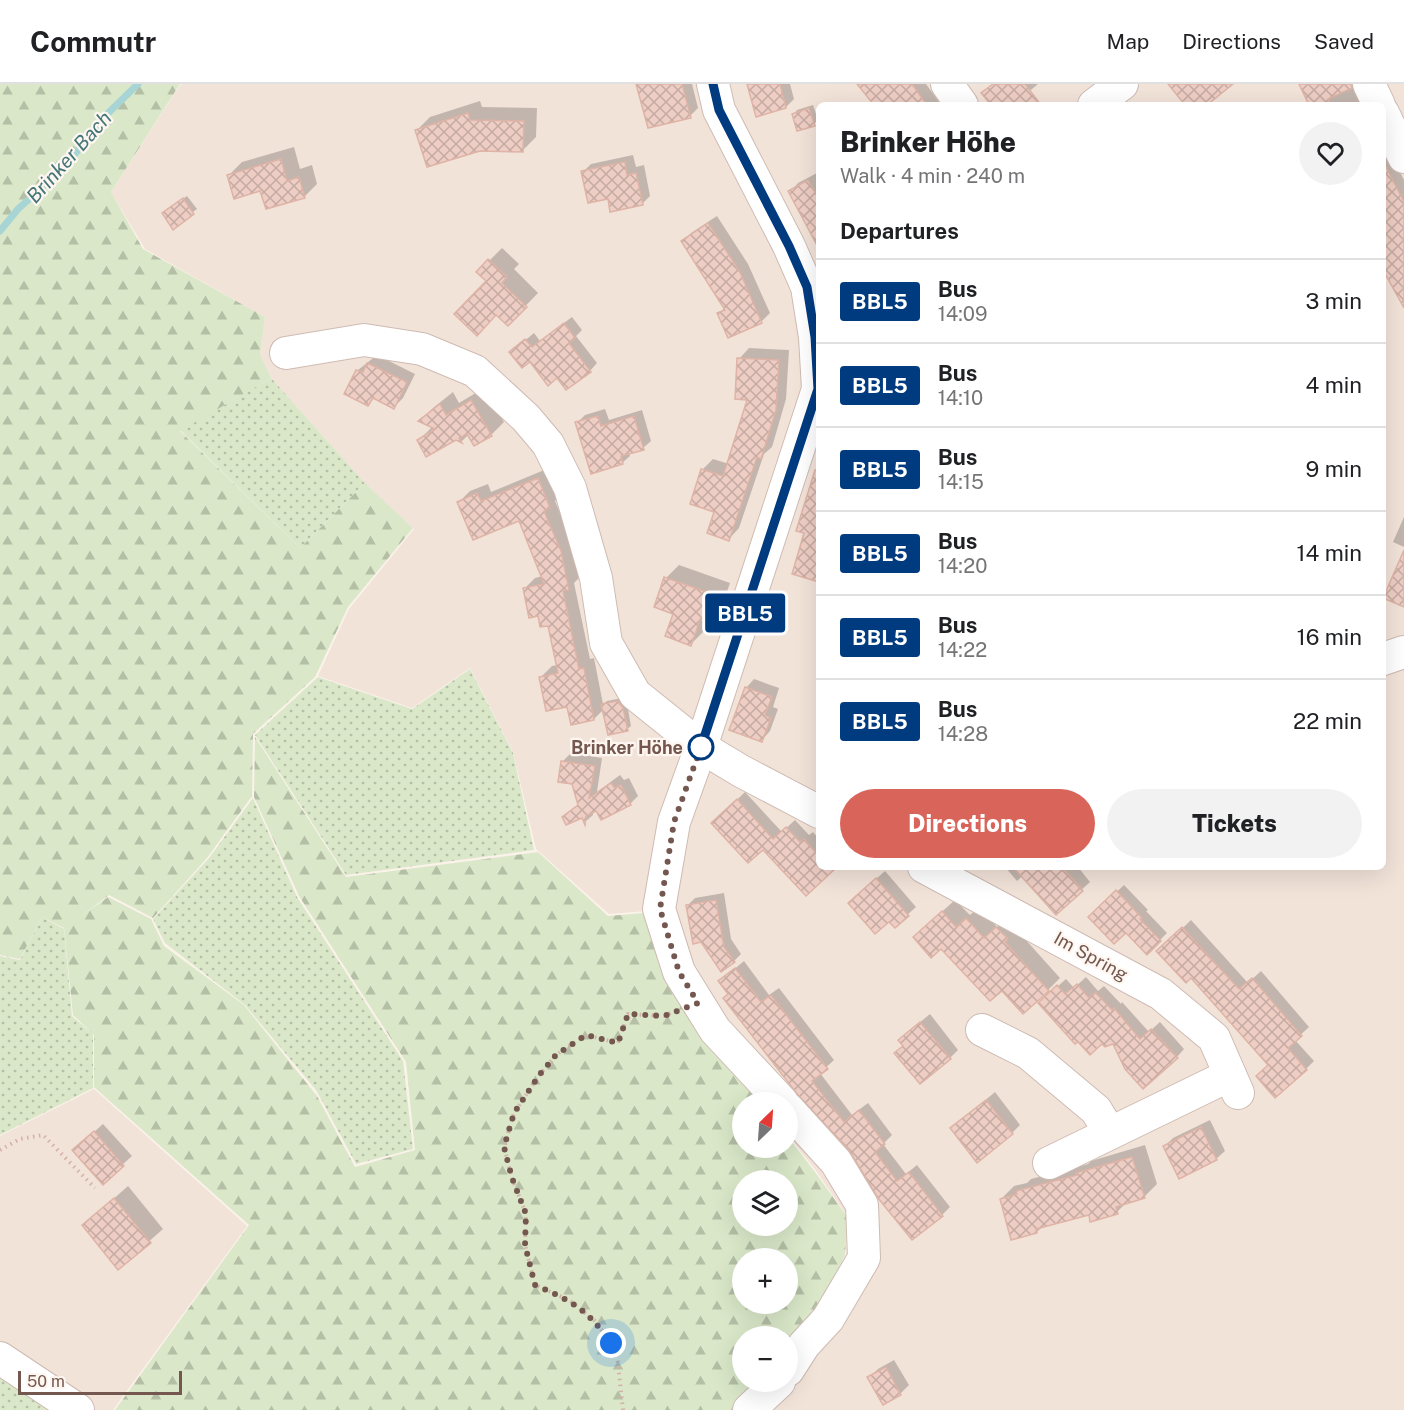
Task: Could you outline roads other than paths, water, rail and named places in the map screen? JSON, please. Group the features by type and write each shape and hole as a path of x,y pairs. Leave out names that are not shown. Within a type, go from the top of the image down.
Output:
{"street":[{"path":"713,84 719,110 789,246 807,287 816,354"},
{"path":"947,84 960,102"},
{"path":"1098,102 1122,84"},
{"path":"1369,84 1378,102"},
{"path":"1386,119 1404,158"},
{"path":"286,353 364,340 422,349 475,371 526,418 548,444 570,488 596,578 606,643 635,694 701,747 816,810"},
{"path":"773,1092 715,1030 698,1003 679,972 660,909 674,822 701,747 816,395"},
{"path":"1386,659 1404,652"},
{"name":"Im Spring","path":"930,870 1161,994 1214,1038 1234,1084 1110,1133 1049,1163"},
{"path":"981,1030 1028,1053 1096,1110 1110,1133"},
{"path":"798,1120 836,1162 862,1205 864,1258 828,1319 798,1354"},
{"path":"0,1358 78,1410"},
{"path":"750,1410 769,1392"}],"waterway":[{"name":"Brinker Bach","path":"0,231 18,209 63,169 103,118 138,84"}],"place":[{"name":"Brinker Höhe","path":"701,747"}]}
